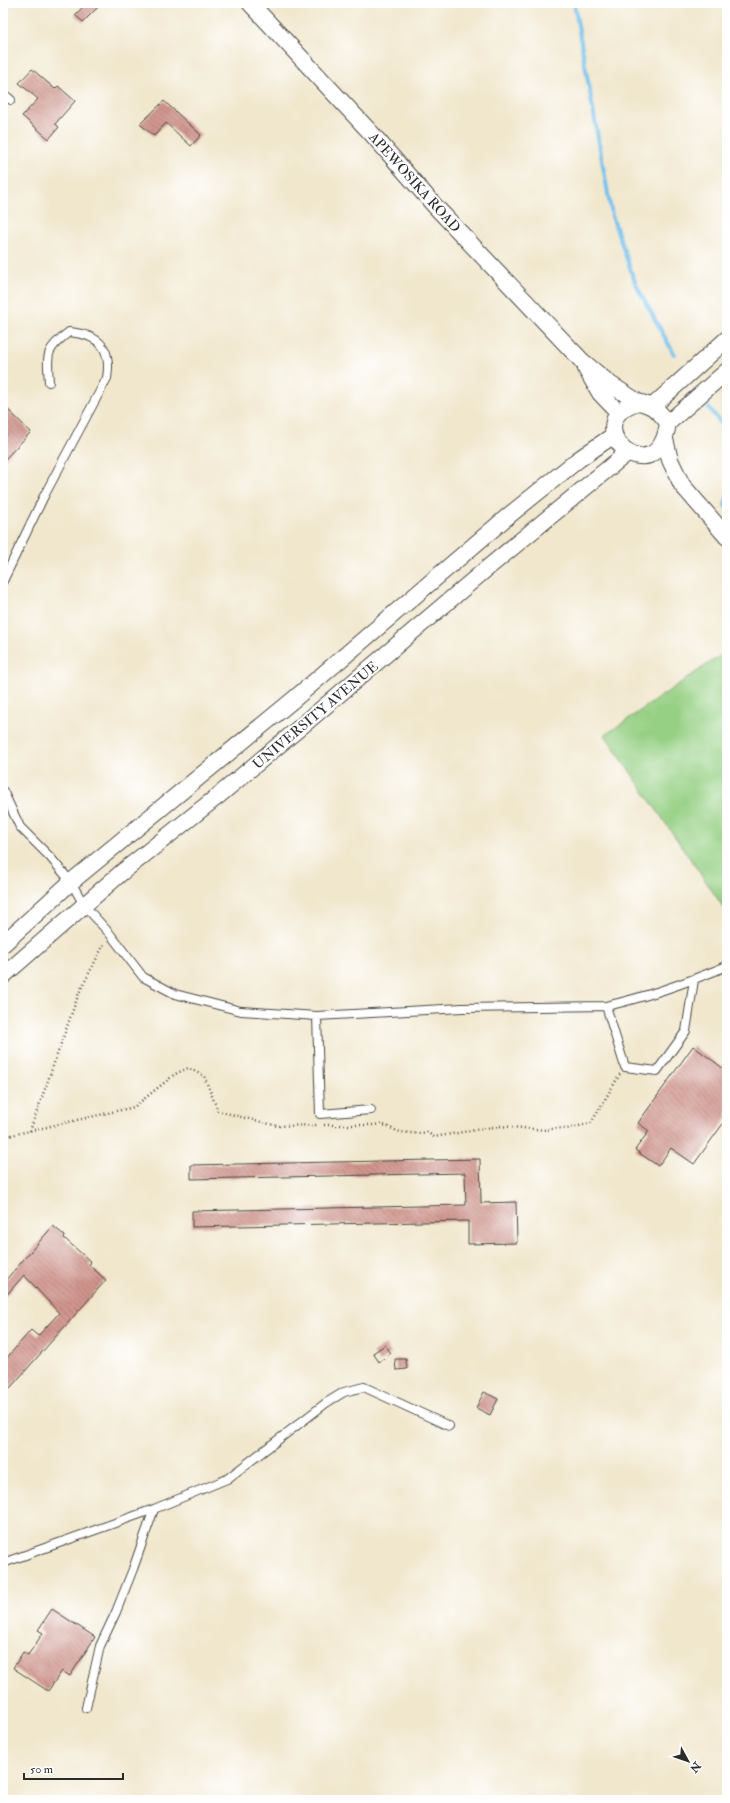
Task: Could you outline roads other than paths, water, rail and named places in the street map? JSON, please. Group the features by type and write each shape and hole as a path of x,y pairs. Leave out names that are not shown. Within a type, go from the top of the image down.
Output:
{"street":[{"name":"APEWOSIKA ROAD","path":"250,3 362,122 434,204 582,361"},
{"path":"727,339 645,404 624,408 619,413 613,427 616,442 627,453 634,456 649,454 661,446 665,439 668,423 727,371"},
{"path":"582,361 610,384 659,411 668,423"},
{"path":"582,361 600,393 619,413"},
{"name":"UNIVERSITY AVENUE","path":"3,944 71,882 299,695 507,517 578,458 614,435"},
{"path":"665,439 670,460 682,485"},
{"name":"UNIVERSITY AVENUE","path":"3,976 84,904 316,714 484,570 627,453"},
{"path":"649,454 682,485 727,537"}],"lane":[{"path":"3,93 11,100"},
{"path":"3,581 44,496 107,378 109,365 105,349 98,340 83,333 69,332 56,342 47,355 49,382"},
{"path":"3,791 20,827 50,856 71,882 84,904 110,934 143,977 175,994 241,1011 317,1016 462,1008 606,1006 625,1002 694,980 727,966"},
{"path":"606,1006 624,1067 658,1071 686,1031 694,980"},
{"path":"317,1016 320,1114 371,1110"},
{"path":"3,1563 154,1509 228,1479 326,1403 344,1392 364,1388 449,1426"},
{"path":"86,1708 100,1646 125,1590 154,1509"}],"waterway":[{"path":"574,3 612,216 636,285 674,354"},
{"path":"709,408 727,431"},
{"path":"727,498 725,505 727,508"}]}
